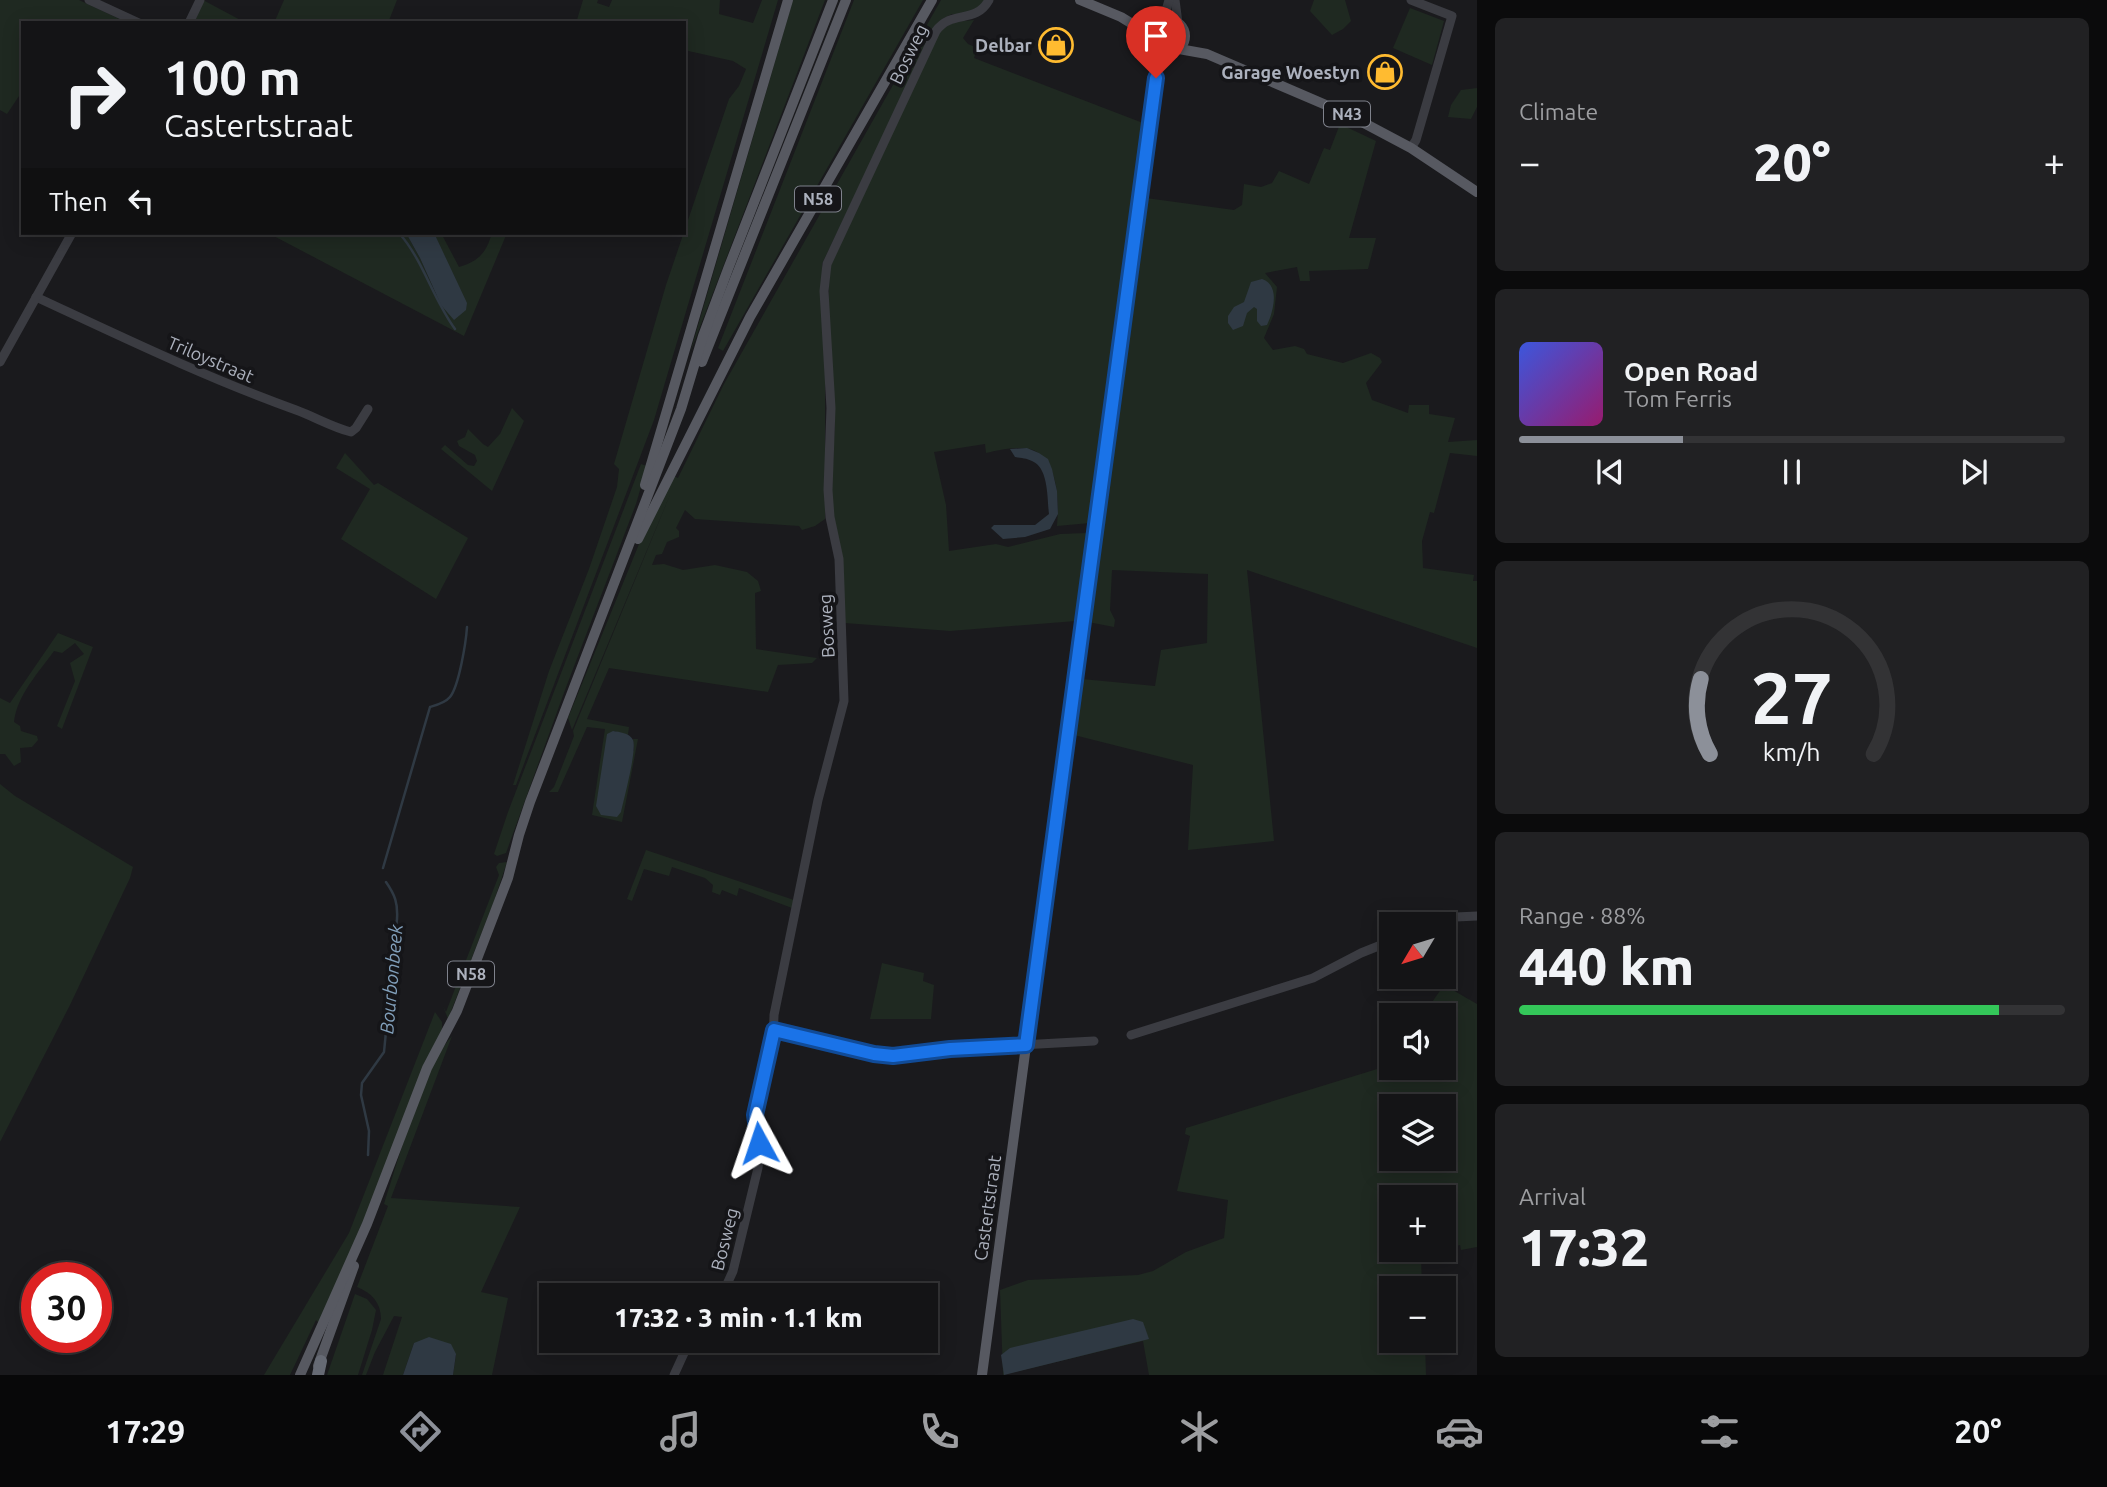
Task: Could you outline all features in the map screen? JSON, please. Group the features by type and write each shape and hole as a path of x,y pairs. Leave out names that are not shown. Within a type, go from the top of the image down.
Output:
{"highway":[{"path":"316,1375 321,1361"}],"main road":[{"name":"N58","path":"624,558 626,536 651,467 788,0"},
{"name":"N58","path":"300,1375 367,1224 427,1068 457,1011 508,878 531,797 681,409 728,269 781,140 833,0"},
{"name":"N58","path":"681,409 846,0"},
{"name":"N58","path":"624,558 640,534 750,317 932,0"},
{"name":"N43","path":"1080,0 1157,32 1178,23 1207,54"},
{"name":"N43","path":"1157,32 1161,51 1207,54 1347,114 1410,148 1477,192"},
{"name":"Castertstraat","path":"982,1375 1156,78 1157,32"},
{"name":"Castertstraat","path":"1156,78 1185,33"},
{"name":"N58","path":"321,1361 367,1224"}],"street":[{"path":"89,0 135,21"},
{"path":"189,21 200,0"},
{"name":"Bosweg","path":"728,1283 733,1271 758,1168 759,1143 755,1115 818,800 844,701 839,559 830,517 828,490 831,408 824,291 827,264 936,31 946,21 975,15 989,0"},
{"path":"1157,32 1169,0"},
{"path":"1175,0 1178,23"},
{"path":"1410,148 1416,140 1452,16 1412,0"},
{"path":"0,362 71,235"},
{"name":"Triloystraat","path":"36,297 223,384 319,418 341,429 351,432 368,409"},
{"path":"1456,917 1477,916"},
{"path":"1131,1035 1313,978 1379,946"},
{"path":"774,1030 874,1054 893,1056 950,1049 1094,1041"},
{"path":"674,1375 684,1353"}],"shaded area":[{"path":"0,0 79,0 124,21 21,21 21,93 7,114 0,110"},
{"path":"203,0 242,21 193,21"},
{"path":"284,0 397,0 389,21 275,21"},
{"path":"583,0 598,0 597,3 609,7 612,0 720,0 719,14 753,23 762,0 778,0 654,420 516,785 513,785 549,671 589,569 617,487 619,469 614,464 666,285 683,235 686,235 686,226 729,99 739,86 746,69 733,61 686,50 686,21 577,21"},
{"path":"793,0 825,0 690,353"},
{"path":"854,0 923,0 723,351 718,348"},
{"path":"941,0 985,0 980,8 942,19 934,29 822,264 825,519 802,530 799,526 695,519 685,510 676,528 679,537 667,542 662,554 656,555 652,565 664,564 683,570 715,565 747,572 758,581 761,591 755,593 756,649 817,658 812,663 778,665 768,692 609,668 587,719 629,727 628,735 613,731 634,751 633,739 638,739 622,822 592,815 605,729 587,727 558,792 549,792 554,787 574,736 573,731 672,490 572,730 568,718 648,522 671,475 678,478 724,384"},
{"path":"1314,0 1345,0 1351,21 1332,35 1310,11"},
{"path":"1410,8 1444,21 1432,65 1393,48"},
{"path":"974,20 963,38 977,48 974,58 1143,123 1090,523 1057,526 1057,493 1052,471 1040,454 1030,449 1013,448 986,453 985,444 934,452 946,505 949,551 996,544 1008,547 1060,534 1087,533 1076,621 950,631 845,623 831,509 835,419 828,303 830,267 940,31 953,22"},
{"path":"1477,88 1477,107 1471,119 1448,117 1451,105 1461,90"},
{"path":"1340,124 1376,141 1349,238 1376,238 1368,269 1309,271 1310,281 1300,281 1297,267 1265,273 1277,287 1274,314 1264,338 1273,350 1295,346 1304,349 1307,354 1343,363 1371,353 1382,362 1366,383 1372,400 1408,413 1409,405 1429,405 1429,414 1455,418 1448,442 1477,440 1477,456 1450,453 1434,513 1430,512 1422,541 1423,568 1474,575 1473,581 1477,581 1477,648 1247,570 1274,841 1188,850 1193,765 1074,735 1082,679 1155,686 1161,650 1207,643 1208,574 1112,570 1110,610 1115,620 1114,627 1088,622 1146,198 1234,210 1242,205 1244,184 1261,187 1272,183 1279,171 1309,184 1324,148 1330,150"},
{"path":"272,235 407,235 441,305 453,276 434,235 442,235 459,267 481,255 491,235 506,235 464,336"},
{"path":"407,235 435,235 467,303 466,310 454,320 441,305"},
{"path":"1262,279 1271,287 1274,299 1267,325 1261,326 1257,321 1257,309 1254,307 1247,313 1243,326 1233,330 1228,323 1228,316 1234,307 1244,302 1251,282"},
{"path":"512,408 524,421 492,491 441,449 445,445 468,465 474,466 477,461 475,455 459,446 457,441 465,437 468,429 488,447 500,434"},
{"path":"1027,448 1048,459 1057,491 1058,514 1050,529 1025,537 1003,539 991,528 994,525 1035,525 1049,514 1042,470 1030,460 1015,457 1010,449"},
{"path":"345,453 374,485 378,483 468,538 436,599 341,539 370,489 336,468"},
{"path":"641,464 647,466 636,504 506,853 497,856 494,854 508,812"},
{"path":"58,633 93,647 62,729 57,726 75,681 70,663 84,654 75,643 62,653 54,651 30,684 19,702 14,722 20,726 21,731 37,736 38,740 32,747 20,748 21,762 14,766 5,754 0,754 0,698 10,703"},
{"path":"613,731 629,736 634,745 621,812 617,817 601,815 596,806 607,734"},
{"path":"0,784 15,796 133,867 70,1005 0,1142"},
{"path":"646,850 794,900 792,908 739,888 737,896 722,890 720,895 712,892 713,885 705,878 672,867 669,876 644,869 632,901 627,899"},
{"path":"507,862 448,1019 443,1006 446,1012 499,875 496,867 499,863"},
{"path":"882,963 924,973 923,981 934,985 931,1019 870,1019"},
{"path":"1441,989 1451,989 1477,1004 1477,1247 1461,1250 1460,1245 1456,1246 1456,1185 1379,1185 1379,1262 1421,1262 1422,1276 1379,1276 1379,1353 1425,1353 1426,1375 1149,1375 1143,1341 1003,1375 1000,1290 1028,1280 1138,1275 1153,1271 1186,1252 1224,1238 1228,1200 1177,1191 1190,1136 1185,1134 1186,1128 1379,1068 1379,1080 1456,1080 1456,1003 1431,1003"},
{"path":"435,1012 442,1022 442,1031 350,1255 319,1323 316,1320 290,1375 264,1375 349,1233"},
{"path":"452,1036 391,1198 520,1207 481,1292 508,1298 492,1375 453,1375 456,1355 414,1343 403,1375 383,1375 402,1317 394,1316 366,1375 362,1375 381,1319 375,1299 357,1287 388,1206 384,1204 422,1091"},
{"path":"355,1294 367,1299 376,1310 358,1375 327,1375"},
{"path":"1133,1319 1143,1322 1149,1339 1004,1375 1001,1355 1010,1348"},
{"path":"429,1337 451,1344 456,1354 453,1375 403,1375 414,1343"}],"waterway":[{"name":"Bourbonbeek","path":"400,235 415,255 455,329"},
{"name":"Bourbonbeek","path":"383,868 430,707 446,701 453,691 462,664 467,627"},
{"name":"Bourbonbeek","path":"368,1155 369,1131 361,1095 362,1083 384,1052 397,919 395,899 386,882"}],"place":[{"name":"Delbar","path":"1056,45"},
{"name":"Garage Woestyn","path":"1385,72"}],"route":[{"path":"759,1143 755,1115 774,1030 874,1054 893,1056 950,1049 1026,1045 1156,78"}]}
